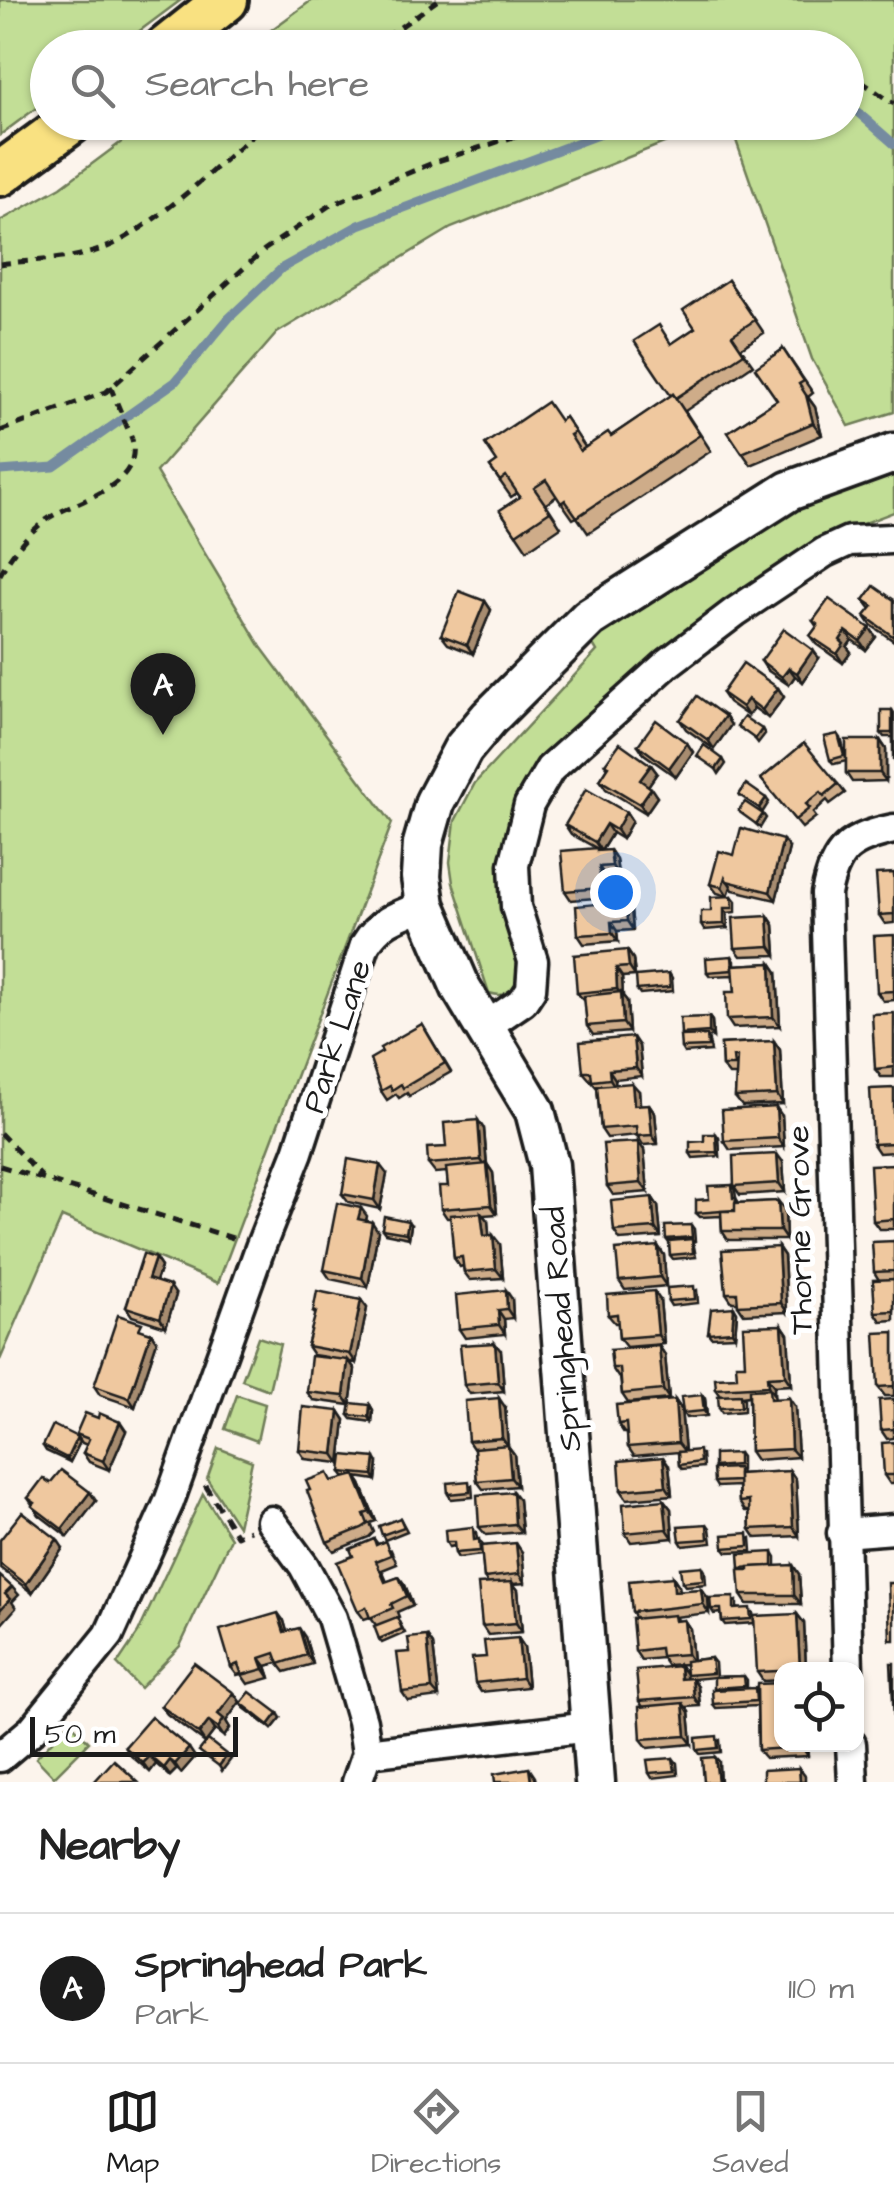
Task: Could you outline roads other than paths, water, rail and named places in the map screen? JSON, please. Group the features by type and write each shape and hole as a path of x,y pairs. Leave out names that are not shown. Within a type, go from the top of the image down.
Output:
{"main road":[{"path":"188,30 226,0"},
{"path":"0,174 48,140"}],"street":[{"path":"425,904 421,877 434,802 462,750 520,684 590,618 704,542 789,491 894,453"},
{"path":"485,1027 523,1001 531,989 533,961 516,907 514,865 529,805 550,769 668,663 734,612 849,540 890,538"},
{"name":"Thorne Grove","path":"848,1662 826,894 832,866 846,846 868,834 894,829"},
{"name":"Springhead Road","path":"425,904 460,988 536,1111 549,1164 595,1782"},
{"name":"Park Lane","path":"0,1756 32,1730 109,1635 180,1473 298,1152 364,945 374,930 390,918 425,904"},
{"path":"271,1521 304,1566 332,1618 353,1686 367,1753 357,1782"},
{"path":"842,1533 894,1530"},
{"path":"367,1753 590,1726"},
{"path":"851,1752 852,1782"}],"waterway":[{"path":"864,118 894,144"},
{"path":"0,471 54,467 175,382 229,318 282,268 359,225 584,140"}],"place":[{"name":"Springhead Park","path":"163,735"}]}
